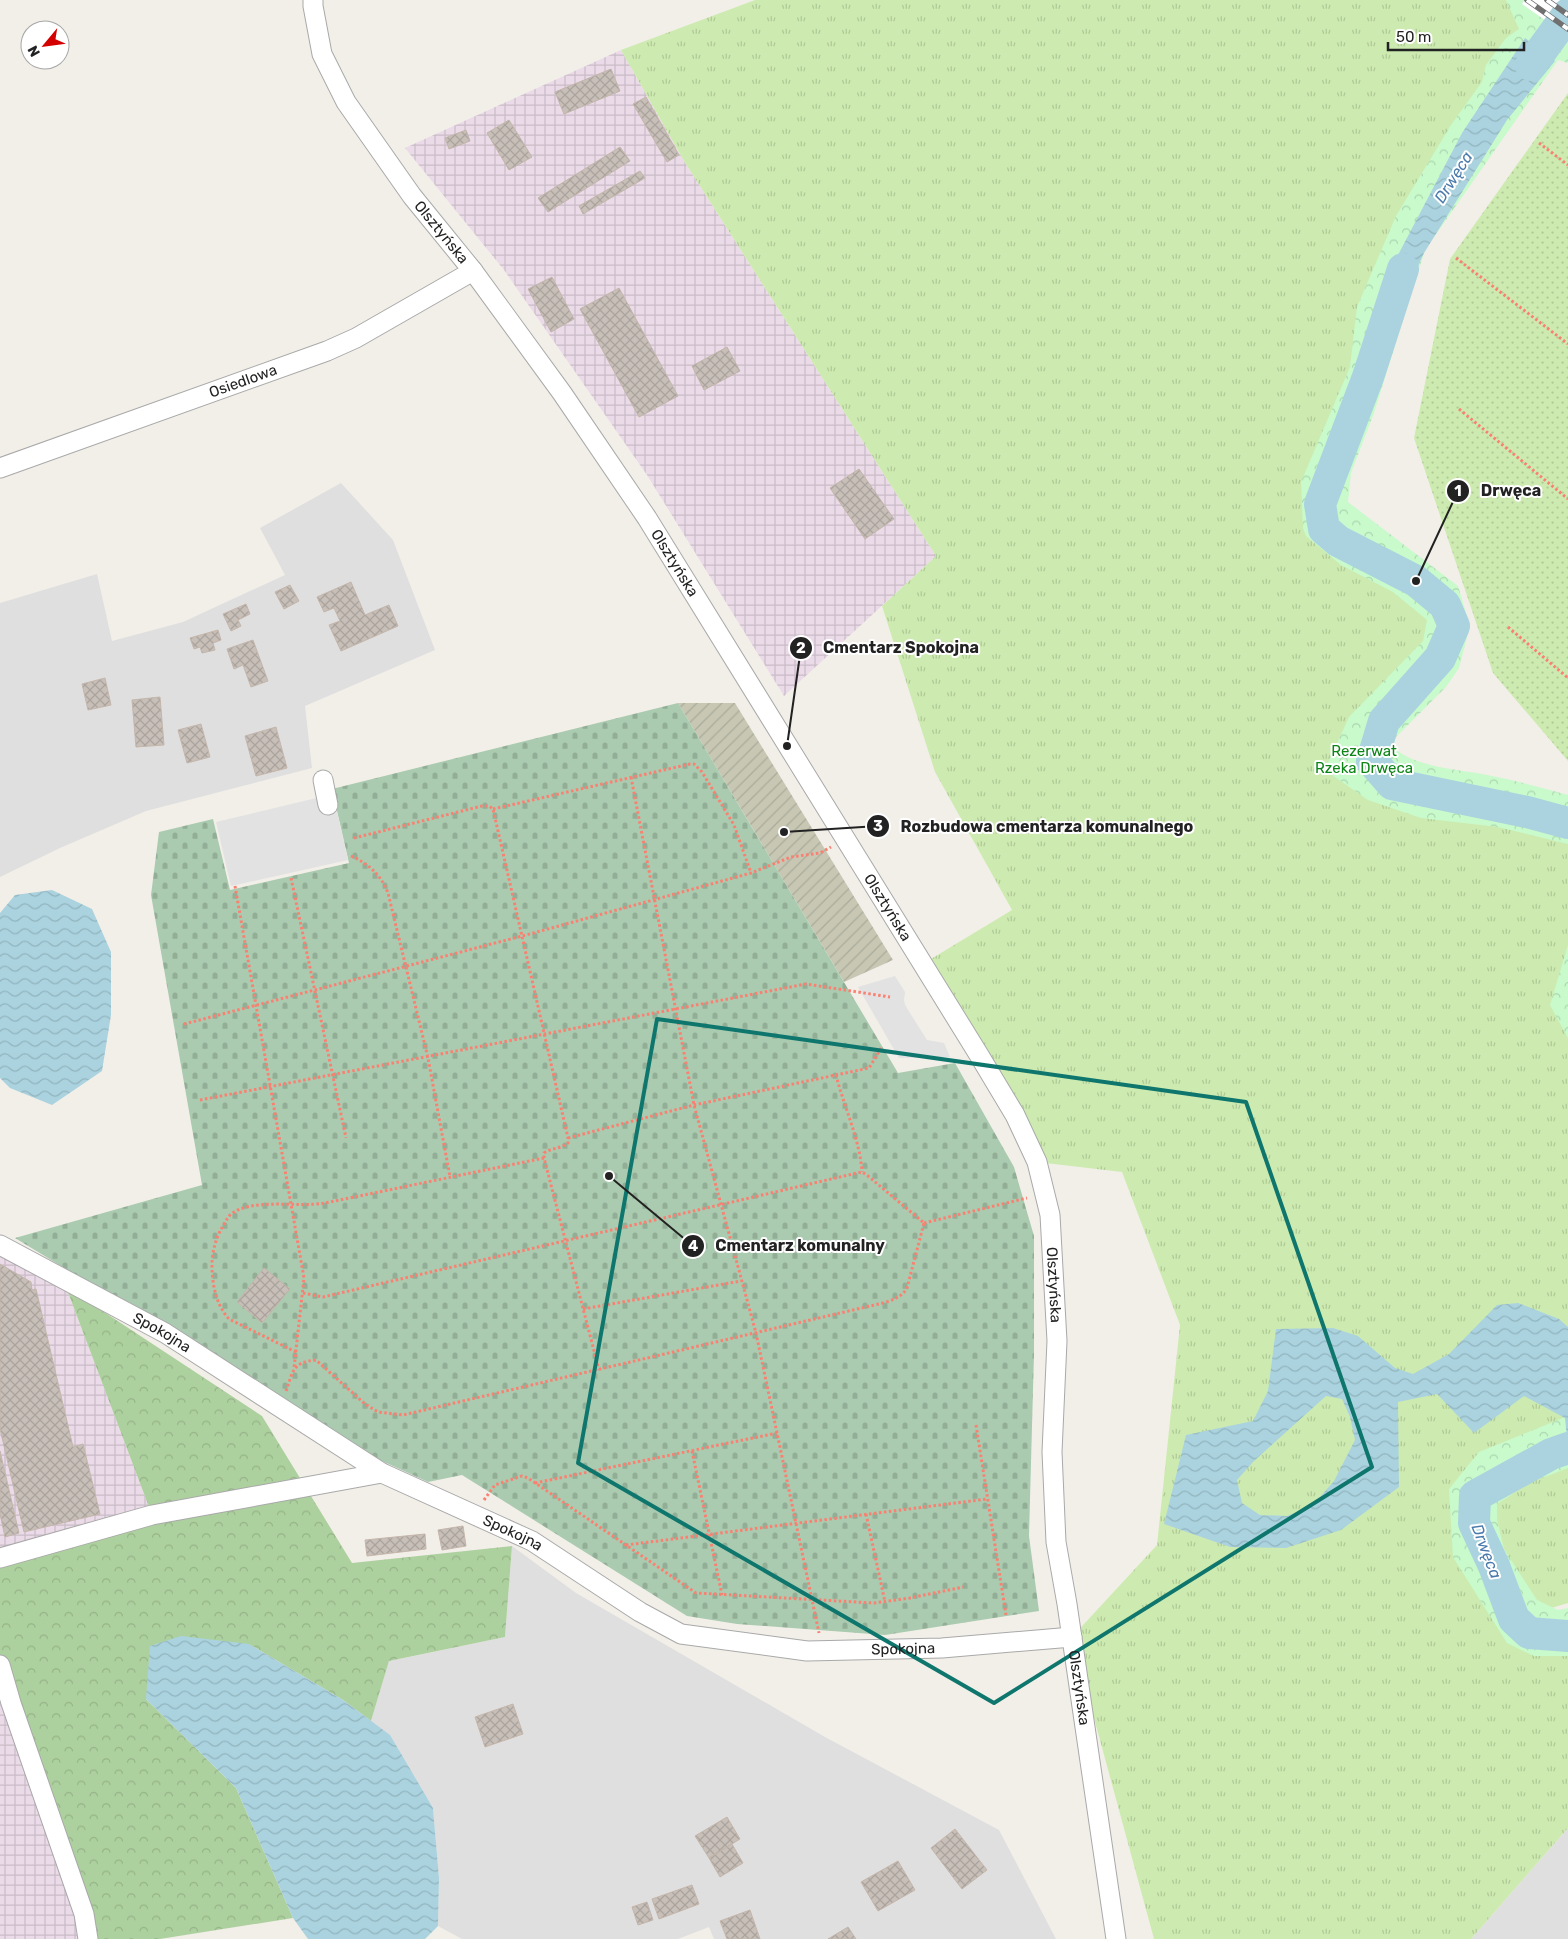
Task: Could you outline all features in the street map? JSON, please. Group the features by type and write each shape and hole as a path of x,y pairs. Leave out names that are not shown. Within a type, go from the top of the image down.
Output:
{"street":[{"name":"Olsztyńska","path":"313,0 322,54 346,102 412,196 473,271 562,393 647,518 1015,1115 1037,1162 1050,1215 1057,1340 1052,1452 1056,1542 1072,1637 1116,1939"},
{"name":"Osiedlowa","path":"0,468 326,351 356,338 473,271"},
{"path":"323,780 328,805"},
{"name":"Spokojna","path":"0,1245 165,1333 382,1473 532,1541 640,1612 681,1634 807,1651 942,1648 1072,1637"},
{"path":"0,1558 152,1515 382,1473"},
{"path":"0,1665 11,1703 84,1914 88,1939"}],"path":[{"path":"1538,143 1568,165"},
{"path":"1456,258 1568,344"},
{"path":"1459,409 1568,499"},
{"path":"1508,627 1568,678"},
{"path":"354,838 482,806 489,806 493,809 694,764 702,772 734,825 751,873"},
{"path":"631,777 694,1105 756,1333 823,1651"},
{"path":"493,809 568,1138 568,1143 563,1147 548,1150 544,1153 544,1158 599,1370"},
{"path":"184,1024 522,936 751,873 791,857 820,852 845,840"},
{"path":"351,856 370,866 385,887 428,1058 450,1177"},
{"path":"291,878 346,1138"},
{"path":"235,886 269,1088 304,1278 294,1369 281,1409"},
{"path":"200,1100 428,1058 806,984 890,997"},
{"path":"568,1138 694,1105 869,1068 882,1047"},
{"path":"836,1075 861,1160 862,1172 924,1223"},
{"path":"296,1352 229,1320 224,1314 212,1277 213,1250 219,1234 231,1215 238,1210 258,1205 311,1206 325,1204 544,1158"},
{"path":"302,1293 323,1296 862,1172"},
{"path":"924,1223 1028,1197"},
{"path":"294,1369 306,1361 316,1360 339,1383 365,1404 378,1412 403,1416 883,1303 898,1297 907,1288 924,1223"},
{"path":"583,1309 742,1281"},
{"path":"976,1425 1006,1616"},
{"path":"535,1482 777,1433"},
{"path":"692,1451 722,1595"},
{"path":"475,1515 495,1485 522,1476 535,1482 696,1593 874,1603 963,1587"},
{"path":"626,1545 987,1499"},
{"path":"866,1514 886,1602"}],"highlighted area":[{"path":"657,1019 1246,1102 1372,1467 994,1703 578,1463"}],"shaded area":[{"path":"621,50 684,161 936,556 784,696 647,475 504,270 405,148"},
{"path":"341,483 393,540 435,650 305,706 312,768 146,811 60,848 0,877 0,603 97,574 112,641 183,622 285,575 260,528"},
{"path":"678,703 735,703 893,960 844,982"},
{"path":"333,794 348,860 231,886 216,822"},
{"path":"895,976 905,992 905,1005 927,1040 944,1043 950,1057 899,1058 858,987"},
{"path":"0,1254 66,1287 152,1515 0,1558"},
{"path":"512,1546 576,1593 825,1737 999,1830 1056,1939 714,1939 709,1927 678,1939 462,1939 438,1926 439,1878 433,1808 371,1721 389,1661 505,1637"},
{"path":"0,1665 88,1939 0,1939"},
{"path":"1568,1828 1568,1939 1471,1939"}],"green space":[{"path":"755,0 1510,0 1556,32 1423,225 1307,525 1445,605 1372,761 1568,833 1568,1603 1516,1619 1568,1626 1568,1828 1471,1939 1154,1939 1072,1637 1157,1545 1180,1325 1122,1172 1037,1162 921,965 1012,910 935,772 882,606 936,556 684,161 621,50"},
{"name":"Rezerwat Rzeka Drwęca","path":"1506,0 1568,0 1568,63 1558,60 1425,250 1374,413 1351,473 1348,502 1458,586 1470,626 1459,668 1446,687 1396,737 1393,747 1414,760 1427,764 1502,778 1568,795 1568,844 1498,827 1421,818 1368,800 1332,775 1327,765 1349,717 1423,641 1427,620 1393,592 1341,565 1306,536 1303,528 1301,482 1350,367 1357,307 1396,216 1451,125 1482,82 1486,65 1506,38 1519,29"},
{"path":"1568,93 1568,761 1493,673 1414,438 1450,259"},
{"path":"678,703 898,1073 955,1063 1014,1167 1034,1236 1034,1353 1029,1536 1039,1611 885,1635 737,1624 687,1616 462,1475 428,1482 382,1461 15,1238 202,1185 151,895 159,832 213,819 230,890 349,863 332,789"},
{"path":"1568,945 1568,1038 1550,1005"},
{"path":"66,1287 262,1416 352,1563 512,1546 505,1637 389,1661 371,1721 343,1700 249,1644 146,1699 236,1788 293,1918 160,1939 88,1939 0,1665 0,1558 152,1515"},
{"path":"1568,1416 1568,1468 1529,1483 1497,1504 1497,1520 1504,1549 1537,1600 1558,1610 1568,1608 1568,1656 1534,1656 1507,1643 1453,1557 1449,1489 1479,1452"}],"water":[{"path":"1544,22 1548,22 1565,36 1548,54 1555,61 1507,120 1424,253 1409,286 1401,313 1378,307 1398,255 1462,133 1525,38 1532,43"},
{"path":"52,890 92,909 111,952 111,1015 102,1071 52,1105 10,1088 0,1078 0,913 15,895"},
{"path":"1518,1303 1559,1319 1568,1327 1568,1448 1565,1418 1524,1396 1474,1433 1437,1394 1398,1402 1399,1487 1341,1530 1286,1548 1230,1547 1164,1524 1186,1435 1253,1421 1268,1391 1276,1329 1333,1328 1358,1336 1395,1368 1413,1374 1449,1354 1497,1305","holes":["1326,1396 1342,1399 1350,1417 1355,1440 1334,1481 1312,1506 1287,1516 1260,1515 1242,1503 1237,1480 1254,1461"]},
{"path":"181,1636 249,1644 343,1700 390,1735 433,1808 439,1878 438,1926 425,1939 308,1939 293,1918 236,1788 146,1699 150,1646"}],"pier":[{"path":"1525,0 1565,0 1568,2 1568,36 1522,4"}],"building":[{"path":"611,69 620,91 564,114 555,92"},
{"path":"646,97 679,155 667,162 633,104"},
{"path":"509,120 532,157 509,170 487,133"},
{"path":"466,130 470,141 449,149 445,138"},
{"path":"620,147 630,161 548,212 538,198"},
{"path":"640,171 645,178 583,214 579,206"},
{"path":"552,277 574,319 551,332 528,289"},
{"path":"619,288 678,396 639,417 580,309"},
{"path":"727,347 740,371 704,390 692,366"},
{"path":"859,469 894,519 865,539 830,488"},
{"path":"351,582 365,615 389,605 398,626 341,651 329,625 340,621 334,608 324,612 317,597"},
{"path":"290,585 299,601 284,609 275,592"},
{"path":"246,604 250,614 238,620 241,626 231,631 223,614"},
{"path":"218,630 221,640 213,643 215,650 202,653 200,647 194,649 190,638"},
{"path":"253,640 268,681 251,687 243,665 234,669 227,649"},
{"path":"105,678 111,705 88,710 82,684"},
{"path":"160,697 164,745 136,747 132,700"},
{"path":"201,724 210,757 187,763 178,730"},
{"path":"276,727 287,768 256,776 245,736"},
{"path":"0,1264 31,1282 32,1290 36,1289 73,1447 83,1444 100,1514 24,1532 0,1429"},
{"path":"264,1268 290,1289 262,1323 237,1302"},
{"path":"0,1451 19,1533 5,1537 0,1514"},
{"path":"463,1526 466,1546 442,1550 438,1530"},
{"path":"425,1534 426,1549 367,1556 365,1540"},
{"path":"513,1704 523,1734 485,1747 475,1717"},
{"path":"727,1817 740,1839 709,1858 695,1836"},
{"path":"955,1829 987,1870 962,1889 931,1848"},
{"path":"732,1844 743,1863 720,1877 709,1858"},
{"path":"898,1861 915,1890 878,1911 861,1882"},
{"path":"692,1885 699,1904 659,1919 652,1899"},
{"path":"647,1902 653,1920 638,1925 632,1907"},
{"path":"750,1910 760,1939 727,1939 720,1921"},
{"path":"848,1927 856,1939 828,1939"}],"waterway":[{"name":"Drwęca","path":"1531,65 1568,14"},
{"name":"Drwęca","path":"1403,269 1368,377 1320,504 1324,529 1338,541 1416,581 1445,605 1454,626 1440,658 1384,721 1372,761 1392,784 1527,812 1568,823"},
{"name":"Drwęca","path":"1568,1448 1551,1454 1475,1496 1474,1523 1494,1566 1514,1619 1529,1633 1568,1636"}],"railway":[{"path":"1527,0 1568,29"},
{"path":"1547,0 1568,15"}],"place":[{"name":"Drwęca","path":"1416,581"},
{"name":"Cmentarz Spokojna","path":"787,746"},
{"name":"Rozbudowa cmentarza komunalnego","path":"784,832"},
{"name":"Cmentarz komunalny","path":"609,1176"}]}
